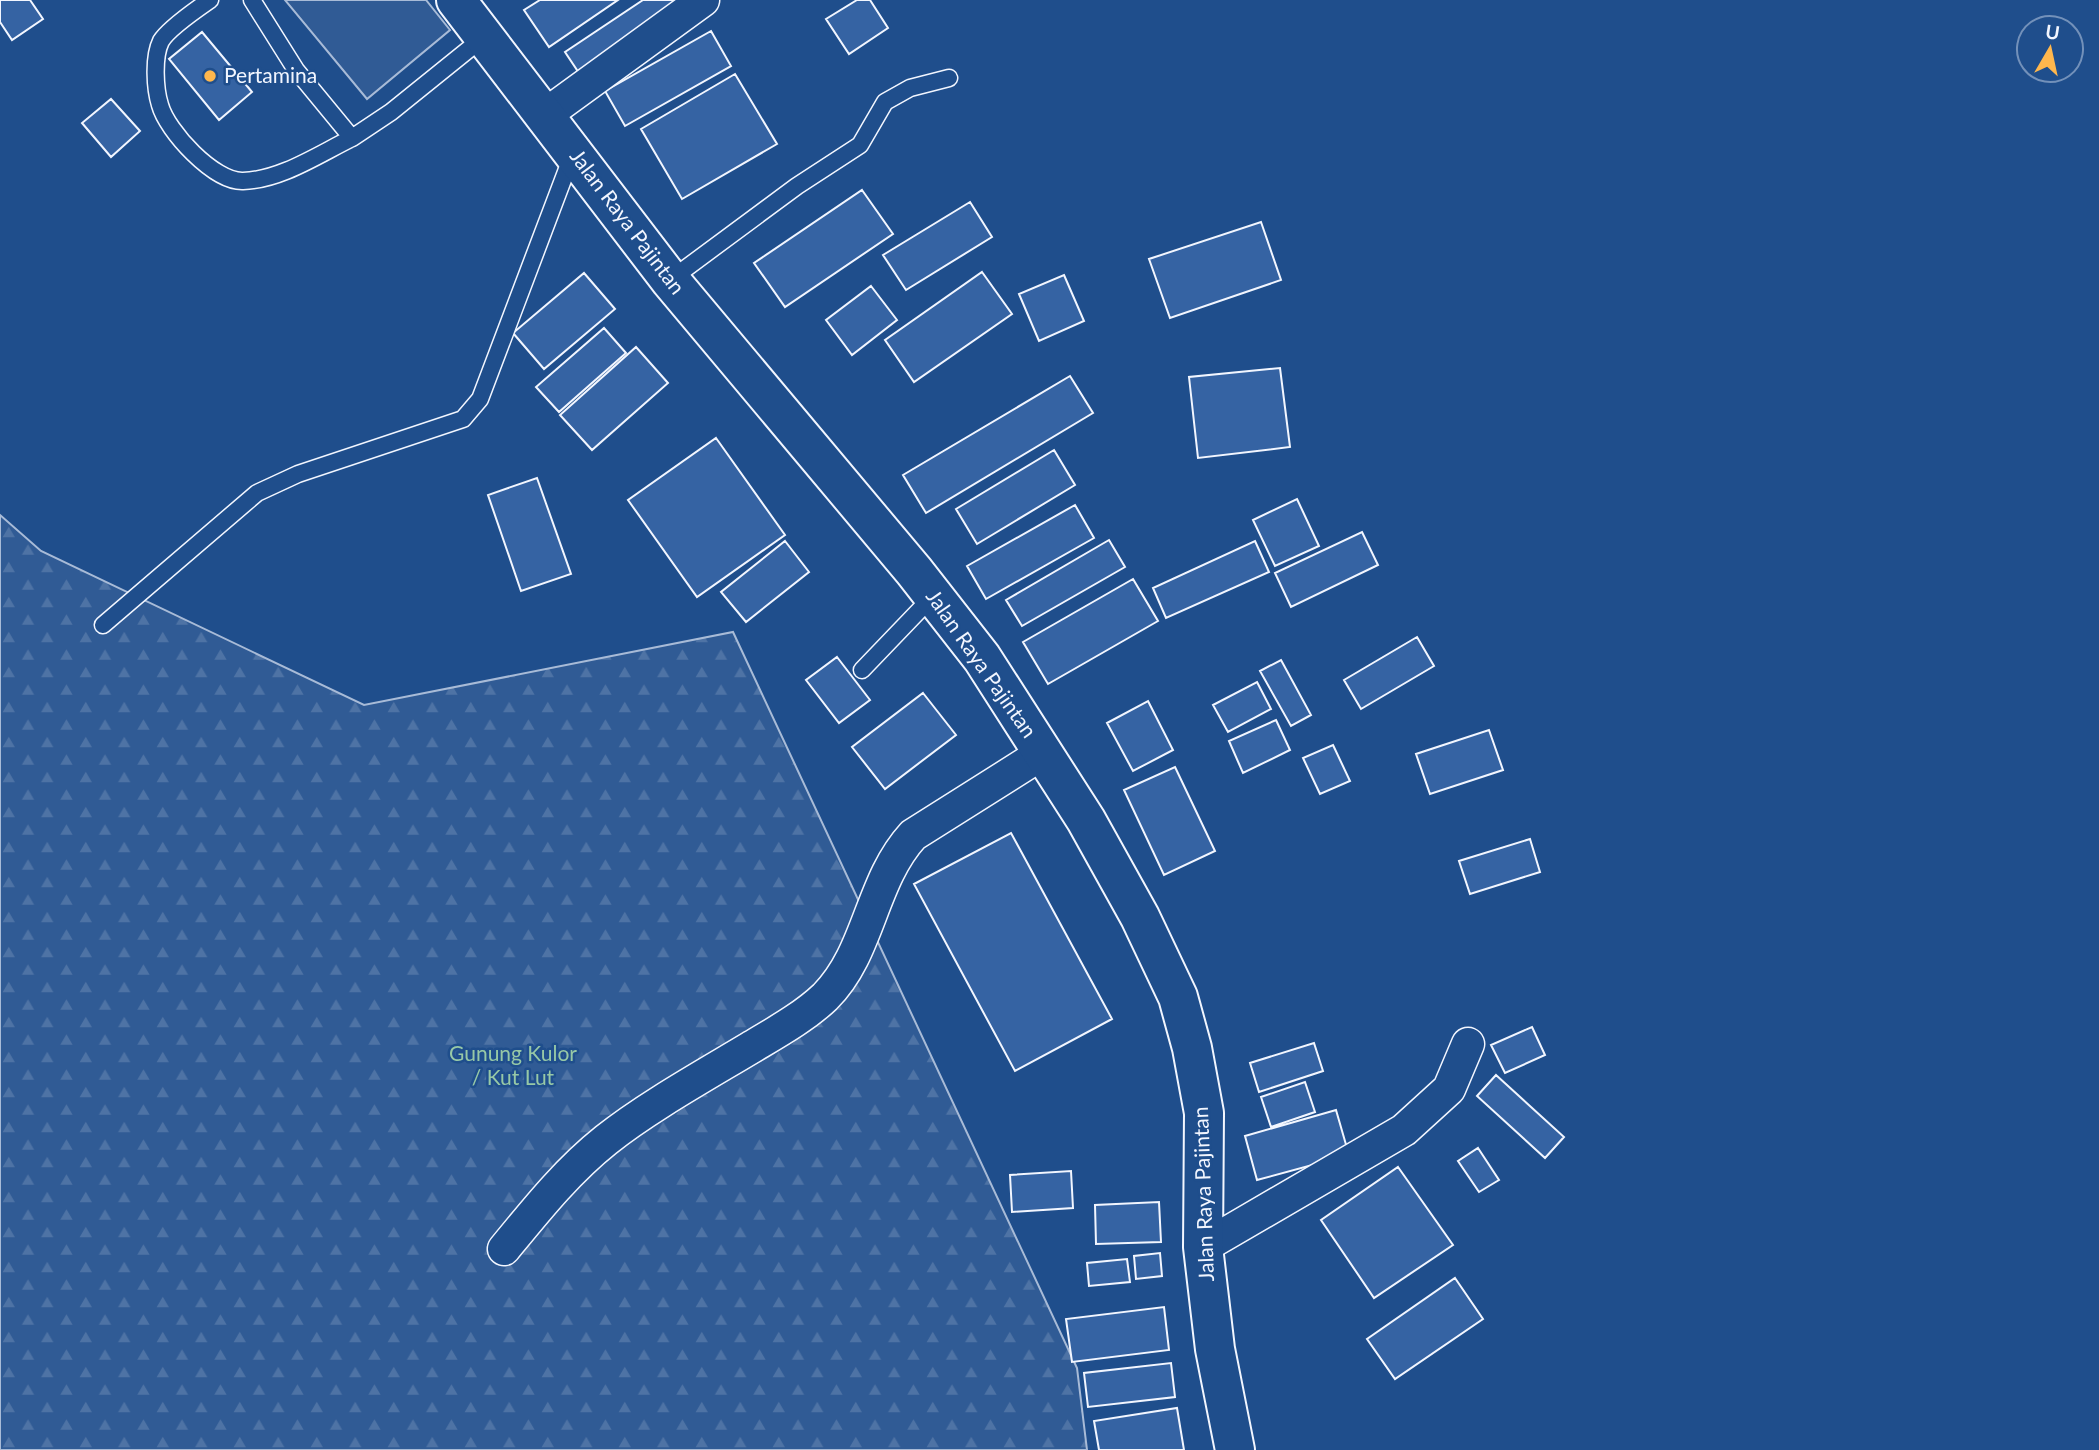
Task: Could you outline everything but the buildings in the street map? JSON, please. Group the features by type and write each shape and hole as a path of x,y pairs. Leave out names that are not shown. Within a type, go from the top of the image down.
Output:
{"main road":[{"name":"Jalan Raya Pajintan","path":"456,0 670,280 933,596 982,659 1043,752 1114,869 1161,957 1178,997 1192,1048 1204,1113 1203,1247 1214,1349 1235,1450"}],"street":[{"path":"545,115 703,0"},
{"path":"504,1249 556,1186 607,1139 822,999 844,976 875,897 902,848 913,835 1043,752"},
{"path":"1203,1247 1404,1130 1449,1089 1468,1044"}],"lane":[{"path":"210,0 161,41 156,69 160,106 181,141 213,170 241,182 281,173 352,138 391,111 484,37"},
{"path":"252,0 302,78 352,138"},
{"path":"670,280 797,186 860,145 886,103 910,88 949,78"},
{"path":"103,625 257,493 298,474 448,427 463,419 480,399 574,153"},
{"path":"862,670 933,596"}],"green space":[{"path":"285,0 426,0 450,30 367,99"},
{"name":"Gunung Kulor / Kut Lut","path":"0,515 41,551 364,705 733,632 1077,1368 1087,1450 0,1450"}],"place":[{"name":"Pertamina","path":"210,76"}]}
